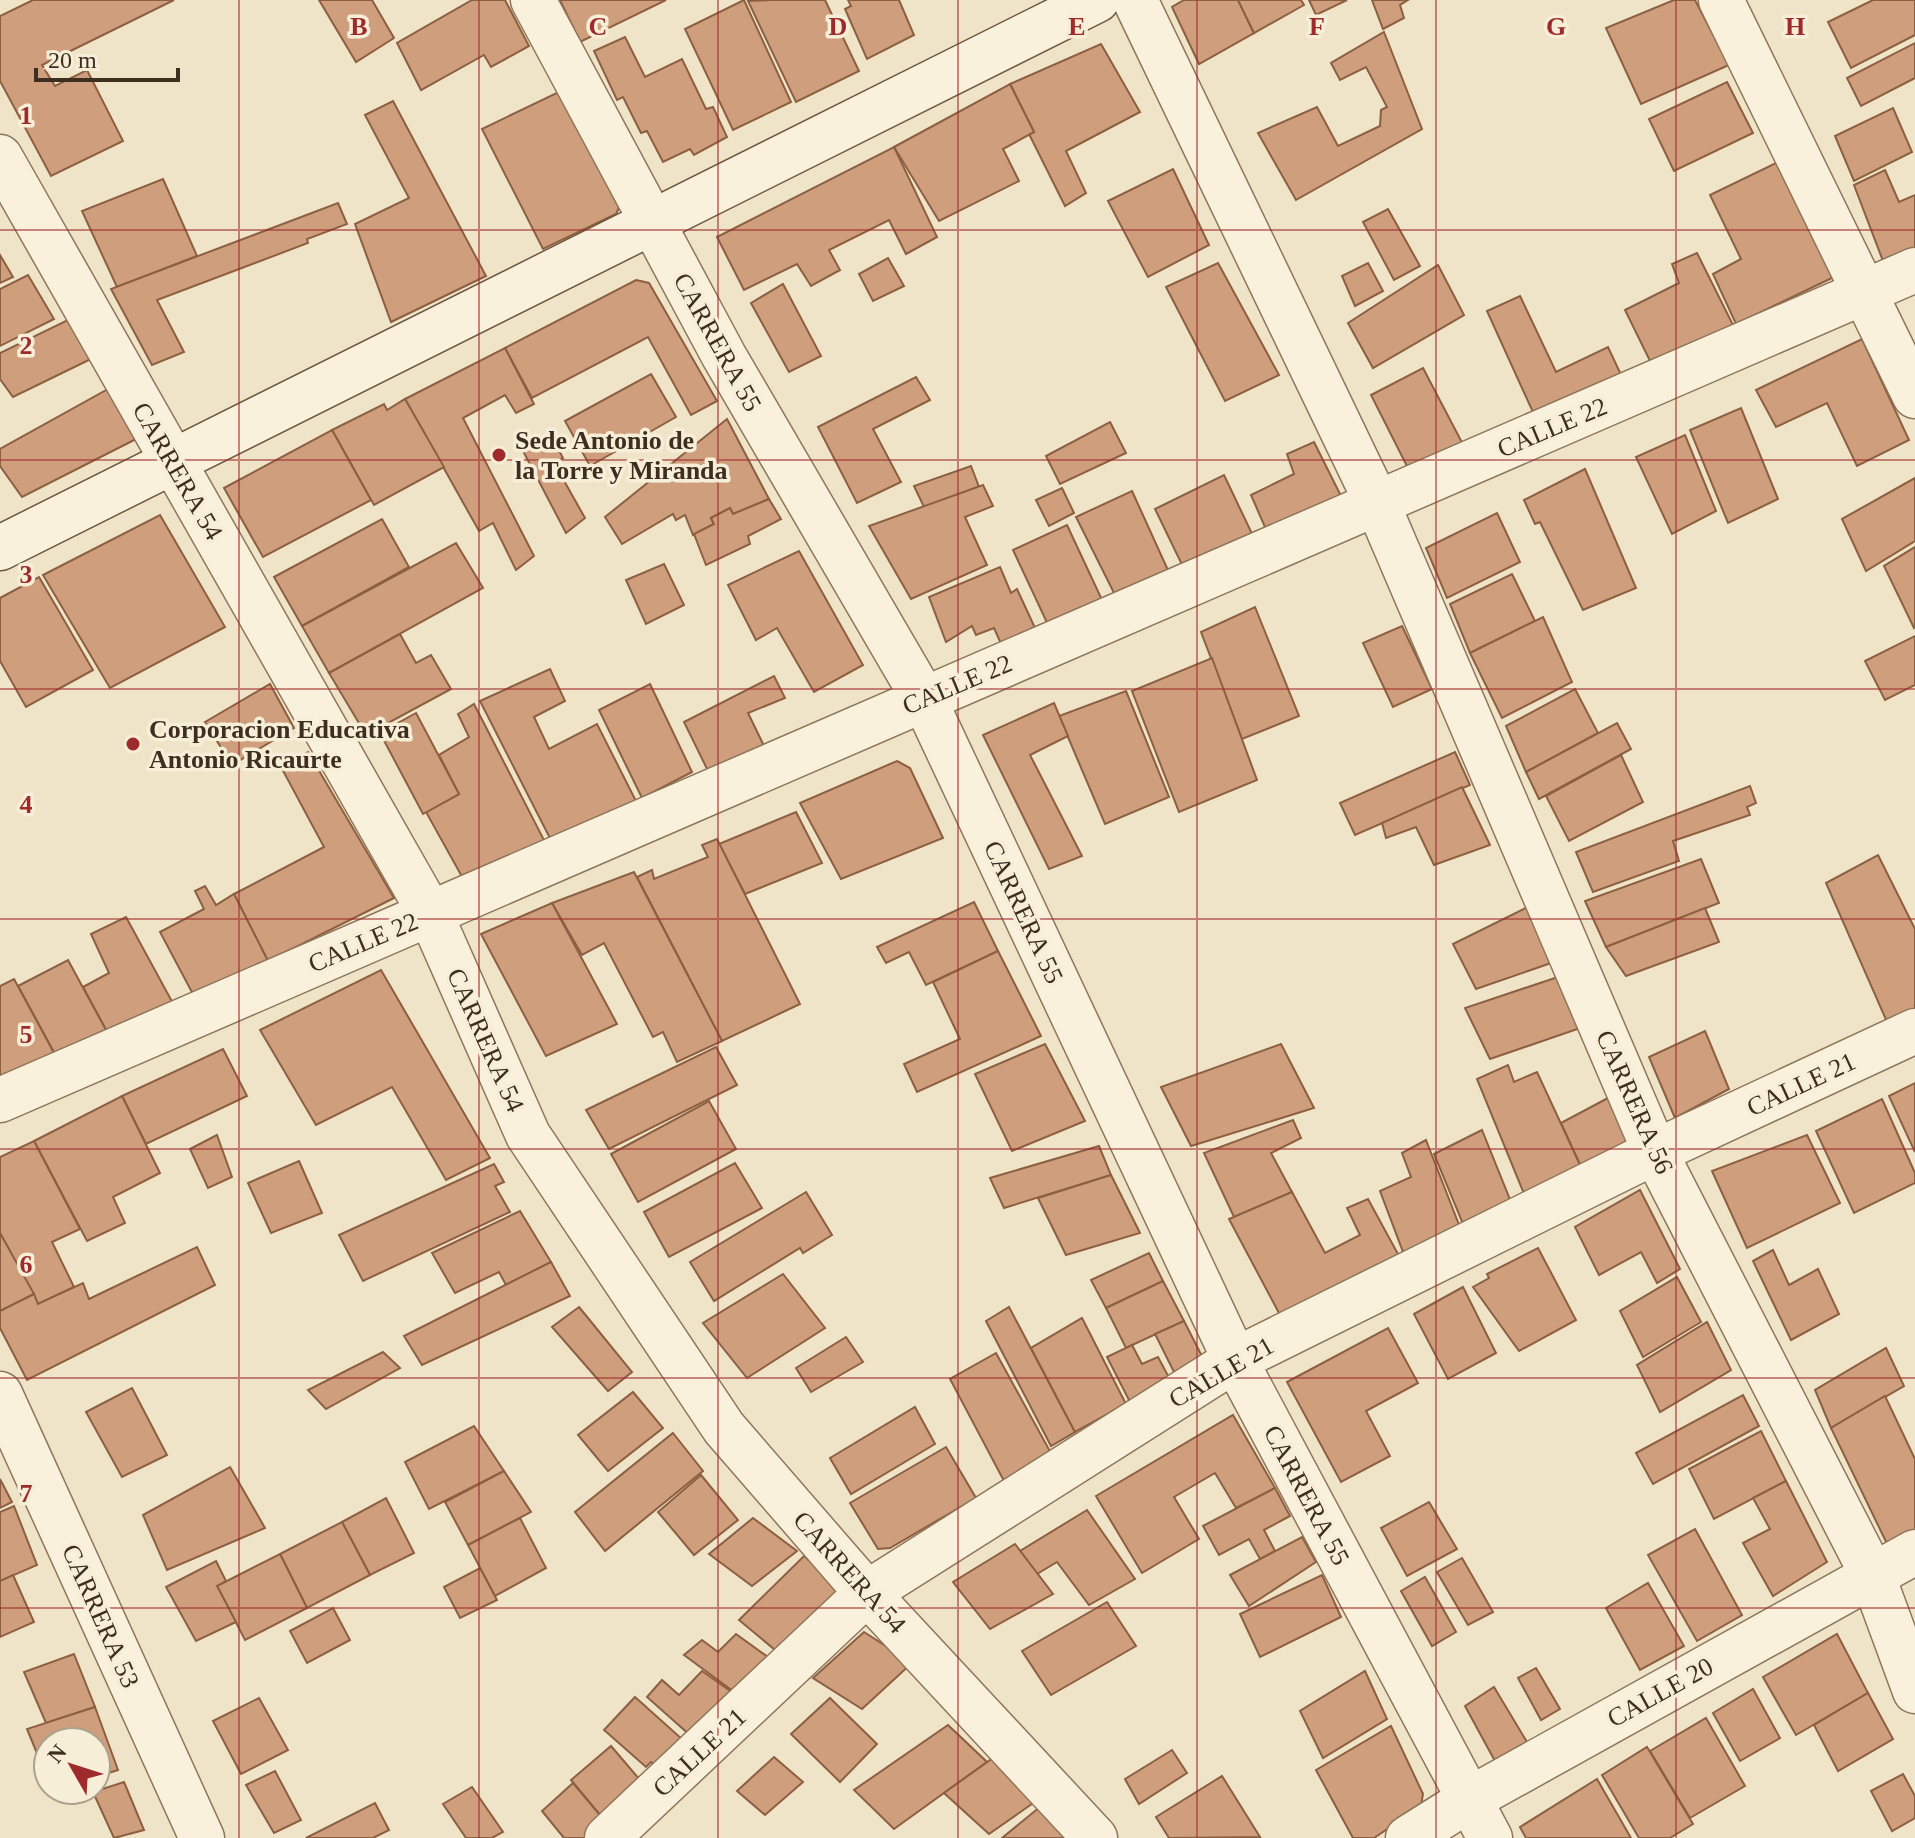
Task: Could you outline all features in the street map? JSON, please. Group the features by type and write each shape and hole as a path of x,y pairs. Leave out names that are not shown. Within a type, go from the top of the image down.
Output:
{"street":[{"name":"CARRERA 55","path":"533,0 724,356 924,699 1235,1360 1490,1838"},
{"path":"0,548 1097,0"},
{"name":"CARRERA 56","path":"1135,0 1377,503 1655,1152 1872,1574 1915,1691"},
{"path":"1721,0 1915,396"},
{"name":"CARRERA 54","path":"0,157 430,913 528,1135 724,1428 867,1593 1095,1838"},
{"name":"CALLE 22","path":"0,1100 1915,270"},
{"name":"CALLE 21","path":"607,1838 867,1593 1235,1360 1655,1152 1915,1031"},
{"name":"CARRERA 53","path":"0,1394 202,1838"},
{"name":"CALLE 20","path":"1408,1838 1470,1799 1915,1552"}],"building":[{"path":"33,0 174,0 42,65 55,86 87,70 123,141 51,176 0,81 0,16"},
{"path":"319,0 372,0 394,38 356,62"},
{"path":"472,0 505,0 529,46 491,67 484,55 421,90 397,43"},
{"path":"560,0 666,0 580,42"},
{"path":"744,0 791,102 733,130 685,29"},
{"path":"825,0 859,71 796,102 748,1"},
{"path":"848,0 899,0 914,35 867,59 845,9 851,6"},
{"path":"1184,0 1238,0 1254,33 1199,64 1172,7"},
{"path":"1238,0 1301,0 1304,5 1254,33"},
{"path":"1309,0 1347,0 1316,15"},
{"path":"1372,0 1408,0 1400,5 1404,18 1383,29"},
{"path":"1674,0 1695,0 1729,65 1641,104 1606,28"},
{"path":"1873,0 1915,0 1915,35 1851,68 1828,22"},
{"path":"1384,32 1422,129 1296,200 1258,133 1317,107 1338,146 1380,126 1381,110 1387,107 1366,67 1340,80 1331,63"},
{"path":"625,37 645,77 682,59 706,109 713,107 727,137 694,155 690,149 663,162 647,131 641,133 623,97 617,100 594,51"},
{"path":"1915,43 1915,78 1861,106 1847,78"},
{"path":"1101,44 1140,112 1066,151 1086,193 1065,206 1029,134 1034,132 1010,84"},
{"path":"1727,82 1753,133 1674,171 1649,119"},
{"path":"1010,84 1034,132 1003,149 1019,181 939,221 894,147"},
{"path":"565,89 622,201 616,214 543,249 482,129"},
{"path":"393,101 486,276 391,322 355,224 409,198 365,115"},
{"path":"1893,108 1912,152 1854,181 1835,136"},
{"path":"894,147 937,237 906,254 889,220 829,250 840,270 811,286 797,264 744,290 717,237"},
{"path":"1778,162 1834,277 1736,324 1713,274 1741,259 1710,195"},
{"path":"1173,169 1209,245 1148,277 1108,201"},
{"path":"1885,170 1899,202 1915,195 1915,249 1883,261 1854,185"},
{"path":"163,179 197,256 117,287 82,211"},
{"path":"338,203 347,224 307,239 308,243 157,300 184,352 152,365 111,289"},
{"path":"1388,209 1420,266 1394,280 1363,222"},
{"path":"1697,253 1733,325 1652,365 1625,310 1679,283 1672,264"},
{"path":"0,255 13,277 0,283"},
{"path":"888,258 904,286 873,301 859,274"},
{"path":"1218,263 1279,375 1225,401 1166,287"},
{"path":"1368,263 1383,291 1355,306 1342,276"},
{"path":"1438,265 1464,315 1373,368 1348,323"},
{"path":"28,275 54,319 0,346 0,289"},
{"path":"636,280 649,283 717,401 691,415 648,337 532,398 505,348"},
{"path":"783,284 821,356 789,372 751,303"},
{"path":"1520,296 1556,372 1608,347 1623,379 1537,421 1487,311"},
{"path":"72,318 97,356 13,397 0,379 0,353"},
{"path":"1862,339 1909,440 1857,466 1827,403 1776,427 1756,390"},
{"path":"505,348 534,404 516,413 505,395 463,418 534,556 516,570 493,523 479,531 405,399"},
{"path":"1423,368 1468,454 1414,480 1371,395"},
{"path":"651,374 676,417 590,466 565,421"},
{"path":"916,377 930,400 873,429 901,482 857,503 818,427"},
{"path":"108,389 140,437 22,497 0,466 0,449"},
{"path":"405,399 444,467 374,505 332,430 384,404 387,410"},
{"path":"1741,408 1778,499 1728,523 1690,430"},
{"path":"727,419 769,499 733,514 730,508 711,518 714,524 693,535 685,515 676,520 673,514 622,544 605,517"},
{"path":"1110,422 1126,453 1060,484 1046,456"},
{"path":"332,430 371,500 263,557 224,488"},
{"path":"551,435 563,458 554,463 585,518 566,533 523,451"},
{"path":"1685,435 1716,511 1672,534 1636,457"},
{"path":"1314,442 1343,500 1268,534 1251,495 1294,474 1287,454"},
{"path":"971,466 979,487 924,507 914,486"},
{"path":"1585,469 1636,588 1583,610 1540,522 1535,524 1524,500"},
{"path":"1224,475 1255,540 1186,573 1155,509"},
{"path":"1915,478 1915,541 1866,571 1842,519"},
{"path":"983,485 993,506 965,517 987,565 911,599 869,526"},
{"path":"1062,488 1074,513 1049,526 1036,500"},
{"path":"1132,491 1172,579 1120,605 1076,517"},
{"path":"769,499 781,519 748,536 750,544 706,565 694,534 714,524 711,518 730,508 733,514"},
{"path":"1497,513 1520,562 1447,598 1426,548"},
{"path":"160,515 225,627 110,688 43,575"},
{"path":"382,519 409,567 302,626 274,577"},
{"path":"1067,525 1103,602 1049,627 1013,550"},
{"path":"456,543 483,588 329,673 302,626"},
{"path":"1915,547 1915,627 1914,628 1884,566"},
{"path":"799,551 863,665 814,692 777,628 756,640 728,585"},
{"path":"664,564 684,605 646,624 626,580"},
{"path":"1000,567 1011,593 1017,589 1041,641 1002,646 994,628 976,635 972,626 946,642 929,597"},
{"path":"1512,574 1535,621 1470,653 1450,604"},
{"path":"39,577 93,670 26,707 0,661 0,598"},
{"path":"1255,607 1299,716 1242,739 1201,632"},
{"path":"1543,617 1572,682 1502,718 1470,653"},
{"path":"1402,626 1432,689 1393,707 1363,643"},
{"path":"400,634 416,663 431,655 451,689 366,735 329,673"},
{"path":"1915,636 1915,685 1885,700 1865,661"},
{"path":"1212,658 1257,780 1179,812 1132,691"},
{"path":"550,669 565,701 534,717 549,749 597,724 641,811 557,852 480,701"},
{"path":"774,676 785,698 748,713 766,750 711,777 684,722"},
{"path":"270,684 294,728 232,765 205,722"},
{"path":"650,684 692,772 642,798 599,710"},
{"path":"1575,689 1598,733 1526,772 1506,726"},
{"path":"1126,691 1169,797 1105,824 1059,716"},
{"path":"1054,703 1068,736 1030,755 1082,856 1049,869 983,735"},
{"path":"474,704 545,842 466,884 426,812 459,794 439,755 469,737 458,714"},
{"path":"416,713 459,794 423,814 380,733"},
{"path":"1617,723 1631,749 1539,799 1526,772"},
{"path":"308,752 394,898 268,961 234,894 324,847 281,767"},
{"path":"1455,752 1470,785 1355,835 1340,803"},
{"path":"1621,755 1643,802 1569,841 1546,796"},
{"path":"897,761 910,768 943,838 841,879 800,803"},
{"path":"1750,786 1756,803 1747,807 1750,815 1673,841 1679,861 1593,892 1576,852"},
{"path":"1462,787 1490,845 1434,865 1416,827 1386,838 1382,823"},
{"path":"796,812 822,863 745,894 719,844"},
{"path":"717,839 800,1004 722,1041 637,877 652,870 654,879 708,857 702,845"},
{"path":"1878,855 1915,929 1915,1018 1891,1031 1826,883"},
{"path":"1701,859 1719,903 1606,947 1585,901"},
{"path":"634,872 722,1041 677,1062 663,1032 653,1037 604,943 582,955 552,903"},
{"path":"205,886 216,905 234,894 268,961 195,998 160,932 204,909 195,891"},
{"path":"974,902 998,951 926,985 909,952 886,963 877,947"},
{"path":"552,903 617,1024 546,1056 481,934"},
{"path":"1532,905 1560,960 1476,989 1453,944"},
{"path":"1705,908 1719,942 1626,976 1606,947"},
{"path":"126,917 175,1007 111,1039 83,987 109,973 91,934"},
{"path":"998,951 1041,1036 917,1092 904,1064 960,1039 933,982"},
{"path":"68,960 106,1030 56,1056 18,986"},
{"path":"381,970 490,1158 446,1180 392,1087 316,1125 260,1030"},
{"path":"1567,974 1592,1024 1490,1059 1465,1008"},
{"path":"14,979 60,1064 0,1094 0,986"},
{"path":"1705,1031 1729,1089 1675,1118 1649,1057"},
{"path":"1045,1044 1085,1121 1012,1151 975,1074"},
{"path":"1281,1044 1314,1108 1191,1146 1161,1087"},
{"path":"716,1047 737,1085 609,1149 586,1110"},
{"path":"223,1049 247,1096 146,1144 122,1096"},
{"path":"1508,1065 1514,1082 1537,1072 1583,1171 1527,1201 1477,1079"},
{"path":"1915,1083 1915,1152 1889,1096"},
{"path":"1623,1090 1645,1138 1583,1171 1561,1123"},
{"path":"122,1096 160,1173 113,1197 125,1223 87,1241 34,1141"},
{"path":"1882,1099 1915,1173 1915,1183 1854,1213 1816,1131"},
{"path":"709,1101 736,1149 638,1202 611,1154"},
{"path":"1293,1120 1301,1138 1271,1153 1292,1192 1234,1217 1204,1153"},
{"path":"1482,1130 1511,1202 1463,1224 1434,1154"},
{"path":"217,1135 232,1177 208,1188 190,1149"},
{"path":"1807,1135 1840,1203 1747,1248 1712,1171"},
{"path":"1426,1140 1463,1235 1408,1265 1380,1191 1411,1177 1402,1153"},
{"path":"34,1141 80,1229 52,1242 74,1287 38,1304 0,1233 0,1157"},
{"path":"1099,1146 1111,1175 1004,1208 990,1178"},
{"path":"299,1161 322,1213 271,1233 248,1183"},
{"path":"735,1163 762,1208 669,1257 644,1212"},
{"path":"494,1164 504,1182 495,1186 510,1212 363,1281 339,1235"},
{"path":"1111,1175 1140,1233 1066,1255 1038,1198"},
{"path":"1640,1190 1680,1269 1657,1283 1641,1252 1599,1275 1575,1227"},
{"path":"806,1192 832,1235 803,1253 800,1248 714,1301 690,1262"},
{"path":"1292,1192 1325,1253 1360,1235 1347,1208 1368,1199 1405,1267 1280,1315 1229,1219"},
{"path":"520,1211 551,1262 506,1285 499,1272 455,1293 432,1253"},
{"path":"0,1233 34,1294 0,1311"},
{"path":"197,1247 215,1285 27,1380 0,1328 0,1311 34,1294 38,1304 83,1283 89,1299"},
{"path":"1538,1248 1576,1320 1519,1351 1473,1287 1489,1278 1487,1274"},
{"path":"1773,1250 1789,1285 1818,1269 1839,1314 1791,1340 1753,1261"},
{"path":"1149,1253 1163,1281 1106,1308 1091,1280"},
{"path":"551,1262 570,1296 422,1365 404,1336"},
{"path":"783,1274 825,1328 747,1378 703,1323"},
{"path":"1677,1277 1701,1322 1643,1357 1620,1311"},
{"path":"1163,1281 1184,1321 1126,1348 1106,1308"},
{"path":"1463,1287 1496,1353 1448,1379 1414,1314"},
{"path":"579,1307 632,1372 608,1391 552,1327"},
{"path":"1009,1307 1075,1432 1051,1446 986,1321"},
{"path":"1082,1318 1126,1404 1075,1432 1031,1348"},
{"path":"1184,1321 1208,1368 1179,1382 1155,1334"},
{"path":"1707,1322 1731,1370 1660,1412 1637,1365"},
{"path":"1388,1328 1418,1383 1366,1411 1390,1456 1341,1482 1287,1382"},
{"path":"846,1337 863,1362 811,1392 796,1368"},
{"path":"1132,1345 1142,1364 1158,1357 1173,1385 1132,1406 1107,1357"},
{"path":"1886,1348 1904,1386 1831,1428 1815,1390"},
{"path":"383,1352 400,1368 326,1409 308,1390"},
{"path":"996,1353 1052,1455 1004,1481 950,1379"},
{"path":"132,1388 167,1455 122,1477 86,1412"},
{"path":"633,1392 663,1428 608,1471 578,1435"},
{"path":"1743,1395 1759,1426 1653,1484 1636,1453"},
{"path":"1885,1396 1915,1459 1915,1538 1891,1552 1831,1428"},
{"path":"915,1407 935,1444 851,1494 830,1458"},
{"path":"1233,1415 1275,1488 1236,1508 1215,1473 1174,1497 1199,1539 1142,1573 1096,1496"},
{"path":"474,1426 504,1471 429,1509 405,1462"},
{"path":"1761,1431 1786,1481 1714,1519 1689,1469"},
{"path":"673,1433 703,1471 605,1551 575,1512"},
{"path":"946,1447 976,1498 890,1548 878,1549 850,1503"},
{"path":"230,1467 265,1528 167,1570 143,1515"},
{"path":"504,1471 531,1512 468,1545 445,1502"},
{"path":"701,1475 738,1520 694,1555 658,1512"},
{"path":"0,1479 12,1502 0,1508"},
{"path":"1786,1481 1827,1562 1773,1596 1743,1543 1770,1529 1753,1498"},
{"path":"1275,1488 1290,1516 1264,1530 1275,1551 1260,1559 1249,1539 1219,1555 1203,1526"},
{"path":"386,1498 414,1553 370,1575 342,1522"},
{"path":"1429,1502 1457,1549 1407,1576 1381,1528"},
{"path":"14,1506 37,1565 0,1581 0,1512"},
{"path":"1087,1510 1135,1579 1089,1605 1057,1562 1037,1574 1020,1551"},
{"path":"520,1518 546,1568 495,1596 468,1545"},
{"path":"753,1518 797,1551 752,1586 709,1554"},
{"path":"342,1522 370,1575 307,1608 280,1554"},
{"path":"1695,1529 1742,1615 1697,1641 1648,1555"},
{"path":"1302,1537 1316,1562 1249,1606 1230,1575"},
{"path":"1015,1544 1053,1594 990,1629 953,1582"},
{"path":"280,1554 307,1608 245,1640 217,1586"},
{"path":"804,1556 843,1589 786,1659 739,1620"},
{"path":"1462,1558 1493,1612 1468,1625 1437,1572"},
{"path":"216,1561 226,1581 217,1586 236,1622 196,1641 166,1587"},
{"path":"480,1568 497,1600 460,1618 444,1587"},
{"path":"13,1575 34,1622 0,1637 0,1581"},
{"path":"1322,1575 1341,1617 1260,1657 1240,1614"},
{"path":"1425,1577 1456,1632 1432,1646 1401,1591"},
{"path":"1648,1583 1684,1646 1640,1670 1606,1608"},
{"path":"1107,1602 1136,1646 1051,1695 1022,1651"},
{"path":"333,1608 350,1640 307,1663 290,1631"},
{"path":"864,1632 912,1663 862,1709 813,1678"},
{"path":"736,1634 779,1665 745,1700 684,1655 702,1640 718,1652"},
{"path":"1837,1634 1868,1693 1796,1735 1763,1677"},
{"path":"74,1654 95,1707 46,1723 24,1672"},
{"path":"1536,1668 1560,1709 1541,1720 1518,1678"},
{"path":"702,1671 743,1700 700,1744 647,1697 662,1680 679,1695"},
{"path":"1365,1671 1387,1719 1323,1758 1300,1711"},
{"path":"1494,1687 1527,1742 1495,1761 1465,1706"},
{"path":"1753,1689 1780,1738 1740,1761 1713,1713"},
{"path":"1868,1693 1893,1739 1838,1771 1814,1725"},
{"path":"635,1697 693,1749 667,1776 651,1762 646,1767 604,1730"},
{"path":"259,1698 288,1750 241,1774 213,1721"},
{"path":"830,1698 877,1744 840,1782 791,1734"},
{"path":"95,1707 102,1726 36,1726"},
{"path":"1706,1718 1745,1786 1690,1818 1650,1751"},
{"path":"948,1725 987,1762 894,1829 854,1790"},
{"path":"1391,1726 1423,1794 1421,1806 1374,1838 1353,1838 1316,1770"},
{"path":"611,1746 646,1787 605,1821 571,1780"},
{"path":"1647,1747 1693,1824 1670,1838 1639,1838 1602,1775"},
{"path":"1004,1750 1049,1792 989,1834 944,1793"},
{"path":"1172,1750 1187,1773 1139,1804 1125,1779"},
{"path":"112,1754 118,1770 112,1772"},
{"path":"774,1757 803,1782 765,1815 737,1791"},
{"path":"275,1771 301,1820 274,1833 246,1785"},
{"path":"1903,1774 1915,1796 1915,1818 1892,1831 1871,1791"},
{"path":"1222,1776 1260,1837 1169,1838 1156,1817"},
{"path":"1597,1779 1631,1838 1526,1838 1520,1827"},
{"path":"124,1782 144,1830 114,1838 99,1806 112,1806 112,1786"},
{"path":"573,1783 605,1821 586,1838 564,1838 542,1811"},
{"path":"472,1787 503,1832 492,1838 466,1838 443,1804"},
{"path":"1046,1802 1084,1838 1002,1838"},
{"path":"375,1803 389,1830 373,1838 306,1838"}],"place":[{"name":"Sede Antonio de la Torre y Miranda","path":"499,455"},
{"name":"Corporacion Educativa Antonio Ricaurte","path":"133,744"}]}
